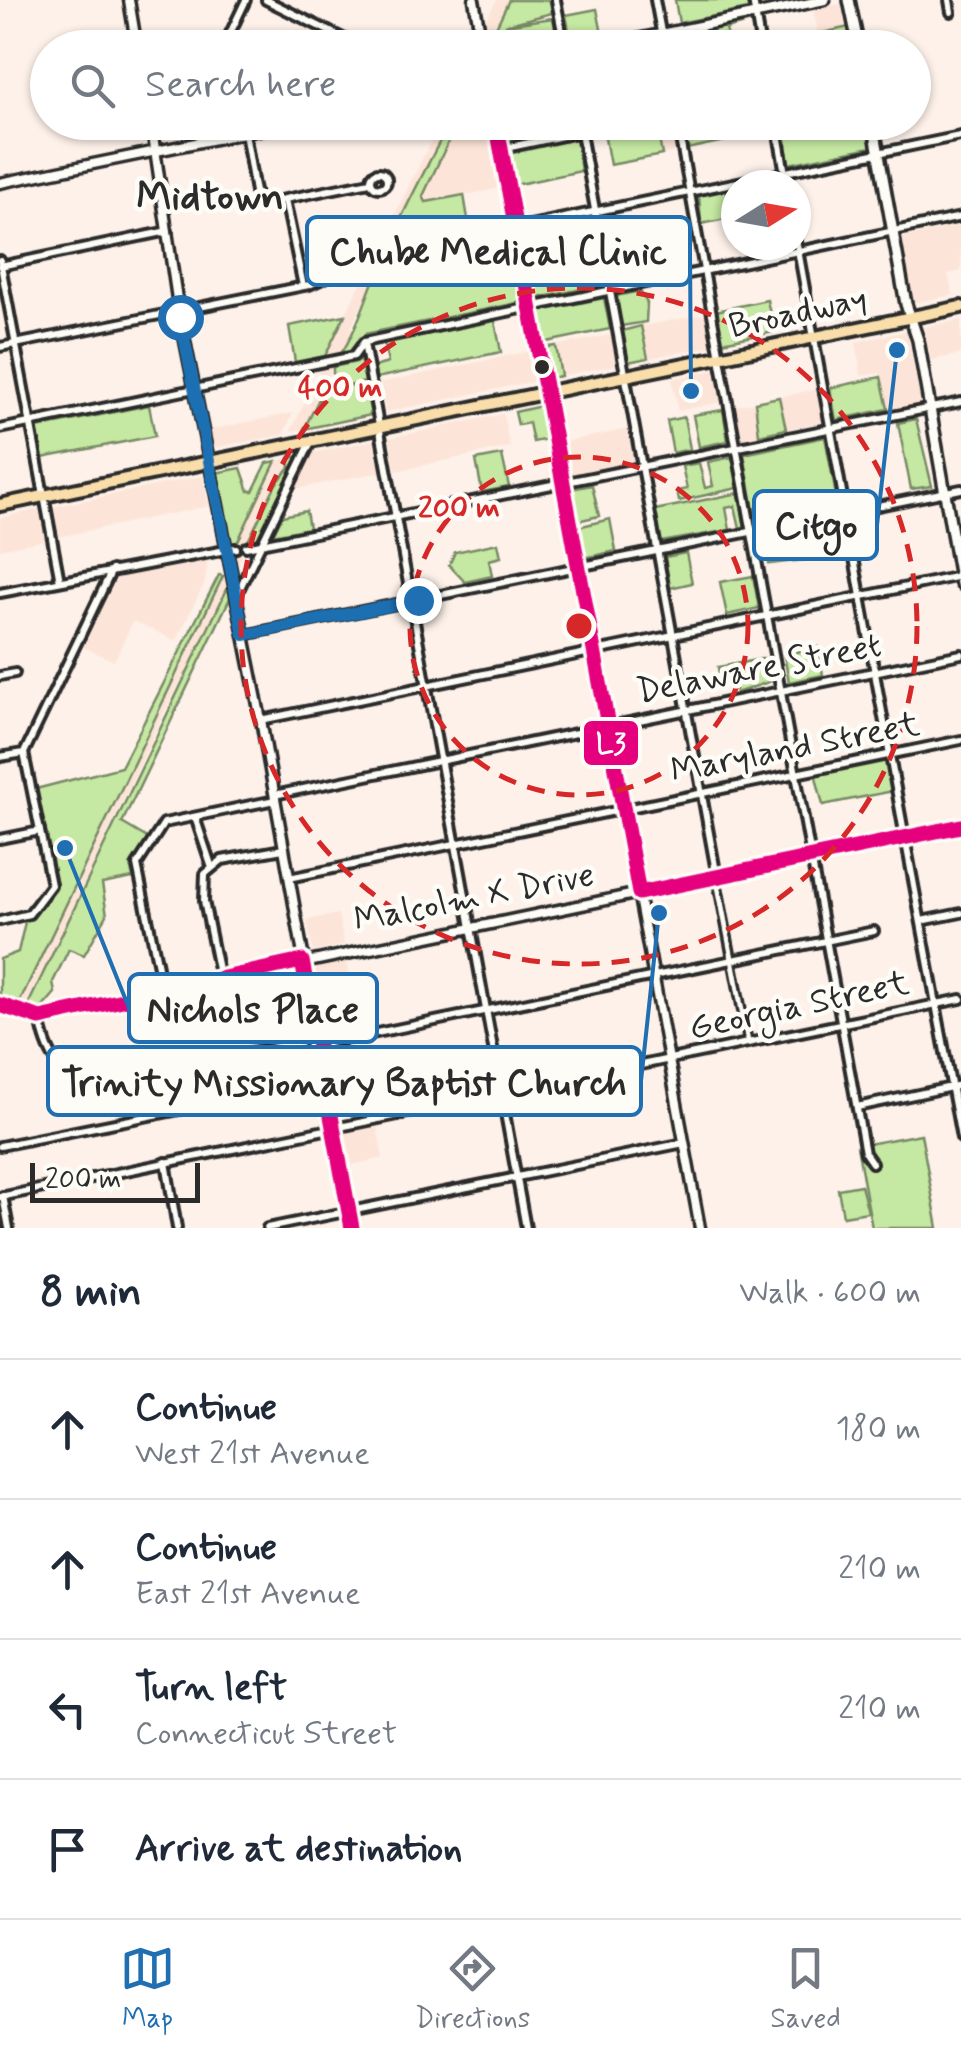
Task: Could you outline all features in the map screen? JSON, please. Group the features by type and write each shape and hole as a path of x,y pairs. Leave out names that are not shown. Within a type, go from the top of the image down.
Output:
{"main road":[{"path":"850,0 855,30"},
{"path":"876,140 960,579"},
{"name":"Broadway","path":"0,505 961,308"}],"street":[{"path":"129,0 134,30"},
{"path":"232,30 246,0"},
{"path":"266,0 327,30"},
{"path":"474,0 480,30"},
{"path":"556,0 562,30"},
{"path":"655,0 660,30"},
{"path":"753,0 758,30"},
{"path":"680,30 825,0"},
{"path":"949,0 951,12"},
{"path":"794,170 960,136"},
{"path":"154,140 179,310 223,547 237,594 261,720 352,1228"},
{"path":"0,184 211,140"},
{"path":"246,140 259,200 285,200 370,182"},
{"path":"499,140 654,976 696,1227"},
{"path":"500,149 545,140"},
{"path":"581,140 748,1042"},
{"path":"681,140 856,1107 865,1153 872,1163"},
{"path":"779,140 784,170"},
{"path":"395,253 721,185"},
{"path":"285,200 303,286"},
{"path":"811,249 961,217"},
{"path":"60,581 0,264 168,231"},
{"path":"0,429 354,356 364,342 756,260"},
{"path":"800,260 936,1004 956,1086 961,1138"},
{"path":"0,348 303,286 336,273"},
{"path":"364,342 526,1228"},
{"path":"246,546 961,402"},
{"path":"237,594 311,441"},
{"path":"244,635 961,489"},
{"path":"0,593 223,547 236,548"},
{"path":"0,921 29,914 51,886 24,753 112,570"},
{"path":"261,720 960,579"},
{"name":"Delaware Street","path":"158,967 137,865 164,823 440,760 961,654"},
{"path":"0,676 15,672"},
{"name":"Maryland Street","path":"287,878 961,740"},
{"path":"0,757 24,753"},
{"path":"195,816 211,865"},
{"name":"Malcolm X Drive","path":"40,1018 638,893 718,881 811,857 906,843 961,826"},
{"path":"0,839 40,831"},
{"path":"220,979 204,901 205,874 211,865 282,849"},
{"path":"922,921 961,913"},
{"path":"0,1005 40,1018 54,1060 77,1080 93,1083 486,1012 874,931"},
{"name":"Georgia Street","path":"2,1196 961,999"},
{"path":"0,1146 324,1081"},
{"path":"856,1107 956,1086"},
{"path":"266,1228 684,1143"},
{"path":"166,1162 178,1228"},
{"path":"2,1196 9,1228"}],"shaded area":[{"path":"497,0 509,0 493,30 486,30 484,22"},
{"path":"841,4 849,27 817,30 813,8"},
{"path":"432,140 441,140 352,326 348,346 340,355 325,356"},
{"path":"449,140 492,140 491,157 501,188 426,203 423,195"},
{"path":"659,140 675,140 677,151 662,155"},
{"path":"961,225 961,271 948,274 953,295 912,303 901,238"},
{"path":"705,314 711,346 628,362 623,330"},
{"path":"961,320 961,354 931,360 924,327"},
{"path":"907,331 921,404 888,411 880,373 861,376 856,342"},
{"path":"611,335 616,365 549,378 543,348"},
{"path":"530,351 536,381 385,412 380,383"},
{"path":"334,365 304,429 291,431 321,368"},
{"path":"715,370 721,402 678,411 672,379"},
{"path":"817,389 823,422 741,439 735,406"},
{"path":"293,413 283,435 211,448 208,430"},
{"path":"503,414 510,447 396,471 389,438"},
{"path":"628,429 634,461 569,474 563,442"},
{"path":"374,440 380,472 295,489 312,453"},
{"path":"289,458 290,467 276,484 235,570 230,558 276,461"},
{"path":"203,476 209,506 58,537 52,507"},
{"path":"39,509 45,540 0,549 0,518"},
{"path":"208,557 205,582 176,641 133,621 114,661 83,647 117,575"},
{"path":"224,576 229,585 225,598 164,713 28,1005 20,1001"},
{"path":"338,914 344,945 313,952 307,920"},
{"path":"346,960 359,1029 328,1035 316,967"},
{"path":"377,1127 383,1158 352,1165 346,1133"}],"green space":[{"path":"509,0 550,0 552,13 505,25 553,18 555,30 495,30"},
{"path":"675,0 747,0 748,9 679,23"},
{"path":"597,9 601,30 569,30 566,15"},
{"path":"440,140 449,140 423,196 426,202 464,195 470,231 394,247 389,260 458,247 465,283 516,273 522,302 365,334 349,352 340,355"},
{"path":"576,140 581,171 514,185 508,154"},
{"path":"605,140 659,140 662,155 610,165"},
{"path":"686,140 729,140 687,149"},
{"path":"785,140 870,140 871,147 789,164"},
{"path":"721,191 721,220 701,224 699,195"},
{"path":"596,255 602,285 534,299 529,269"},
{"path":"640,291 647,303 646,322 621,326 616,296"},
{"path":"604,298 610,329 542,343 537,312"},
{"path":"767,300 774,332 722,342 716,311"},
{"path":"345,315 325,356 295,362 289,326"},
{"path":"495,321 501,352 376,378 374,367 388,363 384,343"},
{"path":"641,326 648,358 628,362 622,331"},
{"path":"556,346 561,376 549,378 543,348"},
{"path":"361,361 365,382 348,386 365,385 371,415 304,429 327,383 333,380 333,367"},
{"path":"881,377 888,409 836,420 830,388"},
{"path":"779,397 786,429 759,435 755,402"},
{"path":"149,405 155,436 42,458 37,428"},
{"path":"541,406 547,439 533,442 529,423 518,425 515,412"},
{"path":"723,410 728,441 699,447 693,415"},
{"path":"684,417 690,449 673,453 667,421"},
{"path":"916,419 932,486 911,489 898,423"},
{"path":"825,437 838,506 756,522 744,454"},
{"path":"502,455 509,487 482,492 476,460"},
{"path":"298,456 260,539 248,541 276,484 290,467 289,458"},
{"path":"732,457 738,488 679,501 677,491 687,489 682,466 699,463 705,488 713,486 708,462"},
{"path":"276,461 237,543 231,543 215,473 241,468 249,491 253,491 267,463"},
{"path":"592,485 599,516 577,521 571,489"},
{"path":"739,493 745,527 740,528 735,506 726,508 730,530 661,542 655,510"},
{"path":"306,511 309,528 273,535 282,516"},
{"path":"610,519 616,551 584,558 578,527"},
{"path":"817,525 823,558 769,564 765,536"},
{"path":"498,543 501,557 489,560 492,576 465,582 449,565 455,552"},
{"path":"686,553 692,583 670,588 665,557"},
{"path":"219,575 223,576 20,1001 0,996 0,959 18,952 25,922 54,889 36,789 121,767"},
{"path":"753,576 759,608 727,615 720,582"},
{"path":"229,585 231,596 122,823 149,839 130,865 133,878 102,884 107,915 84,955 69,949 53,982 55,993 42,1008 28,1005"},
{"path":"818,647 823,675 789,682 784,655"},
{"path":"767,658 772,681 736,693 732,671 719,674 718,667"},
{"path":"885,758 893,791 823,805 815,773"},
{"path":"921,1134 938,1228 872,1228 857,1146"},
{"path":"861,1185 868,1212 843,1216 838,1189"}],"transit line":[{"name":"L3","path":"499,140 639,893 961,826"},
{"name":"L3","path":"0,1005 40,1018 302,961 352,1228"}],"place":[{"name":"Citgo","path":"897,350"},
{"name":"Chube Medical Clinic","path":"691,391"},
{"name":"Nichols Place","path":"65,848"},
{"name":"Trinity Missionary Baptist Church","path":"659,913"}],"district":[{"name":"Midtown","path":"210,198"}],"route":[{"path":"180,317 223,547 244,635 418,600"}]}
